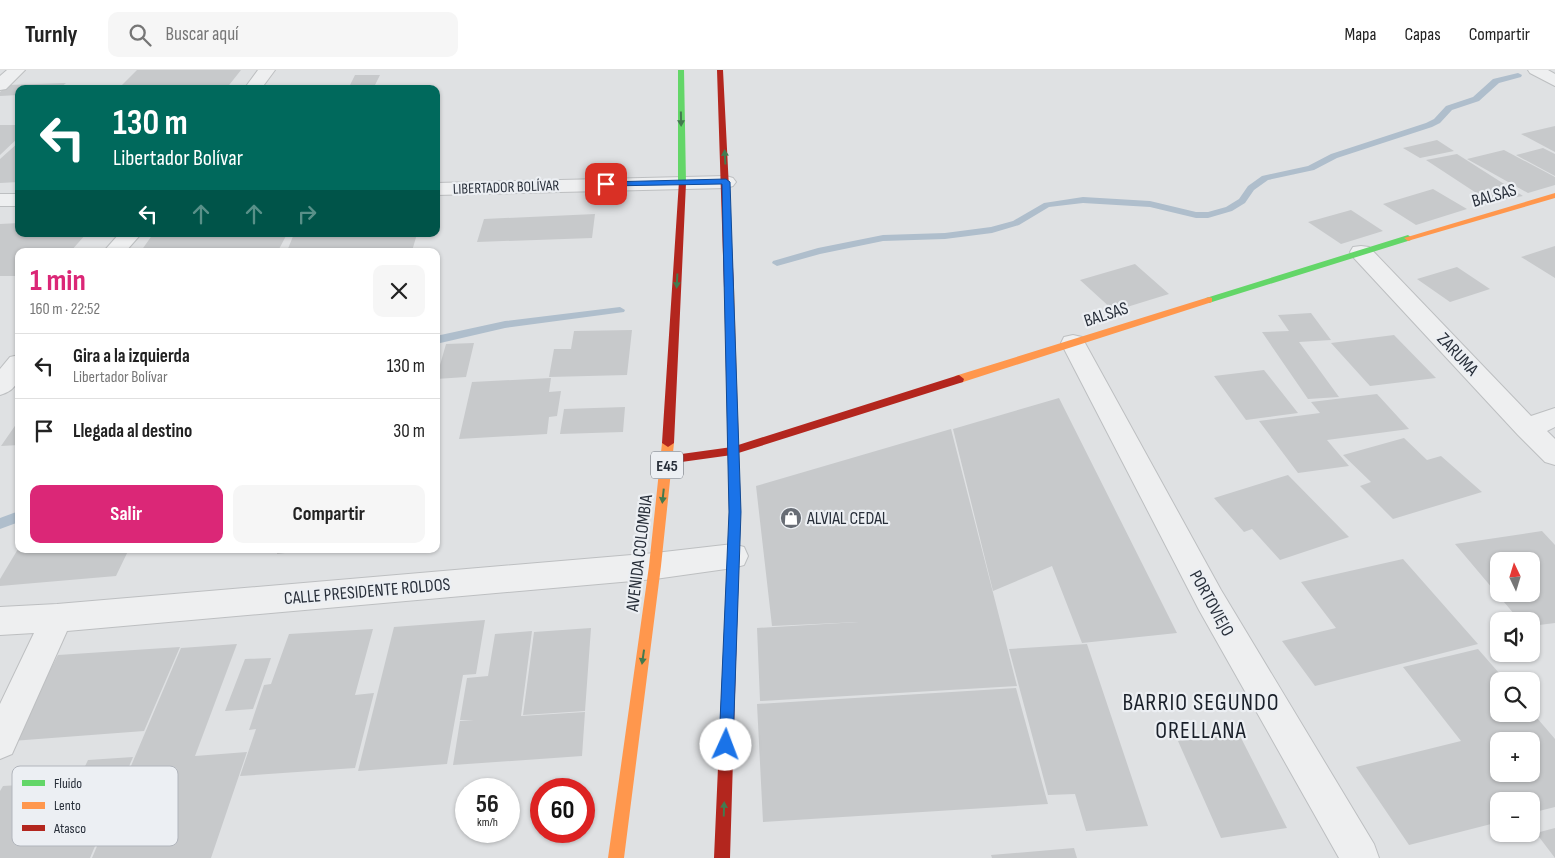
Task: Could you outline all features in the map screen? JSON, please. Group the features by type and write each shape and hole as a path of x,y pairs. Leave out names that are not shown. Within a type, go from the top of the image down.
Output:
{"main road":[{"name":"AVENIDA COLOMBIA","path":"616,858 656,566 667,460 682,182 680,70"},
{"path":"720,70 726,182 735,512 722,858"},
{"name":"BALSAS","path":"667,460 732,451 1361,252 1555,195"}],"street":[{"path":"0,85 17,70"},
{"path":"255,85 267,70"},
{"path":"1536,70 1554,79"},
{"name":"LIBERTADOR BOLÍVAR","path":"440,189 726,182"},
{"path":"0,200 15,200"},
{"path":"118,248 127,237"},
{"name":"ZARUMA","path":"1361,252 1527,428 1555,455"},
{"name":"PORTOVIEJO","path":"1073,343 1210,600 1360,858"},
{"path":"0,386 15,369"},
{"path":"1527,428 1555,417"},
{"name":"CALLE PRESIDENTE ROLDOS","path":"0,621 57,618 656,566 734,556"},
{"path":"0,742 57,618"}],"building":[{"path":"137,70 241,70 229,85 122,85"},
{"path":"355,75 380,75 375,85 350,85"},
{"path":"66,83 64,85 15,85 15,95 0,96 0,92 8,85"},
{"path":"0,125 15,125 15,141 0,155"},
{"path":"1555,126 1555,152 1521,134"},
{"path":"1437,140 1454,151 1420,158 1403,148"},
{"path":"15,146 15,182 0,183 0,159"},
{"path":"1543,148 1555,154 1555,176 1516,155"},
{"path":"1504,150 1555,177 1555,185 1528,193 1467,159"},
{"path":"1457,154 1523,196 1490,202 1426,160"},
{"path":"1433,189 1467,209 1416,225 1383,204"},
{"path":"1351,210 1383,231 1341,244 1308,222"},
{"path":"595,214 592,238 477,242 484,219"},
{"path":"15,223 15,237 83,237 74,248 15,248 15,276 0,276 0,224"},
{"path":"151,237 285,237 280,248 143,248"},
{"path":"293,237 416,237 413,248 288,248"},
{"path":"1555,246 1555,278 1521,257"},
{"path":"1135,264 1169,294 1114,311 1080,280"},
{"path":"1457,267 1490,289 1450,302 1417,279"},
{"path":"1311,313 1331,340 1299,342 1339,397 1308,399 1262,332 1289,331 1278,315"},
{"path":"632,330 627,375 549,377 554,349 571,349 574,331"},
{"path":"1394,335 1436,378 1370,386 1331,343"},
{"path":"474,343 466,377 440,379 440,365 446,344"},
{"path":"1264,370 1298,413 1246,420 1214,376"},
{"path":"551,378 549,392 561,391 557,416 549,417 547,434 459,439 472,382"},
{"path":"1377,394 1409,429 1327,440 1349,466 1298,473 1259,421 1320,413 1311,402"},
{"path":"1059,398 1177,633 1082,643 1052,566 993,591 953,429"},
{"path":"625,407 623,432 560,434 564,409"},
{"path":"15,426 15,445 1,446"},
{"path":"951,429 1017,686 760,701 757,628 859,622 772,626 756,486"},
{"path":"1404,438 1427,460 1441,456 1482,492 1393,519 1360,486 1371,482 1343,455"},
{"path":"1288,475 1349,537 1280,560 1252,529 1244,532 1214,498"},
{"path":"1542,531 1555,545 1555,623 1540,625 1540,612 1512,612 1504,602 1540,602 1540,552 1490,552 1490,585 1455,544"},
{"path":"16,553 127,553 116,576 0,586 0,579"},
{"path":"1403,559 1478,644 1315,686 1282,641 1336,628 1301,582"},
{"path":"485,620 476,674 463,675 447,764 358,771 394,627"},
{"path":"591,628 585,711 523,715 534,632"},
{"path":"373,629 355,695 374,693 355,768 240,776 256,729 249,730 264,685 271,684 289,634"},
{"path":"532,631 521,716 585,712 582,756 453,765 460,721 474,720 460,720 467,678 488,676 495,634"},
{"path":"237,644 195,756 247,752 211,858 92,858 97,846 178,846 178,766 131,766 181,648"},
{"path":"1087,644 1148,826 1086,831 1075,794 1048,795 1009,649"},
{"path":"180,647 144,731 12,741 58,655"},
{"path":"1478,649 1498,672 1490,672 1490,722 1540,722 1555,739 1555,807 1540,811 1540,792 1490,792 1490,824 1409,845 1356,767 1461,741 1403,667"},
{"path":"271,658 253,709 225,711 245,659"},
{"path":"1016,688 1048,804 763,822 757,704"},
{"path":"1239,734 1287,828 1221,838 1178,741"},
{"path":"133,757 129,766 85,766 88,760"},
{"path":"12,785 12,846 95,846 90,858 0,858 0,791 3,786"},
{"path":"1555,828 1555,858 1540,838 1540,832"},
{"path":"1074,848 1077,858 992,858 991,855"}],"waterway":[{"path":"777,263 818,251 883,238 945,236 992,230 1016,223 1047,205 1083,200 1150,204 1196,215 1208,215 1229,209 1242,201 1251,188 1265,178 1311,168 1334,156 1429,125 1437,121 1449,108 1476,99 1496,81 1518,75"},
{"path":"440,339 505,325 620,310"},
{"path":"0,524 15,518"}],"traffic: fast":[{"path":"681,70 682,183"},
{"path":"1209,300 1408,238"}],"traffic: slow":[{"path":"1408,238 1555,195"},
{"path":"729,287 735,512 733,564"},
{"path":"959,379 1209,300"},
{"path":"616,858 655,566 668,443"}],"traffic: jam":[{"path":"720,70 729,287"},
{"path":"668,443 682,183"},
{"path":"667,460 732,451 959,379"},
{"path":"722,858 733,564"}],"place":[{"name":"ALVIAL CEDAL","path":"791,518"}],"district":[{"name":"BARRIO SEGUNDO ORELLANA","path":"1201,716"}],"route":[{"path":"606,184 726,182 735,512 726,745"}]}
